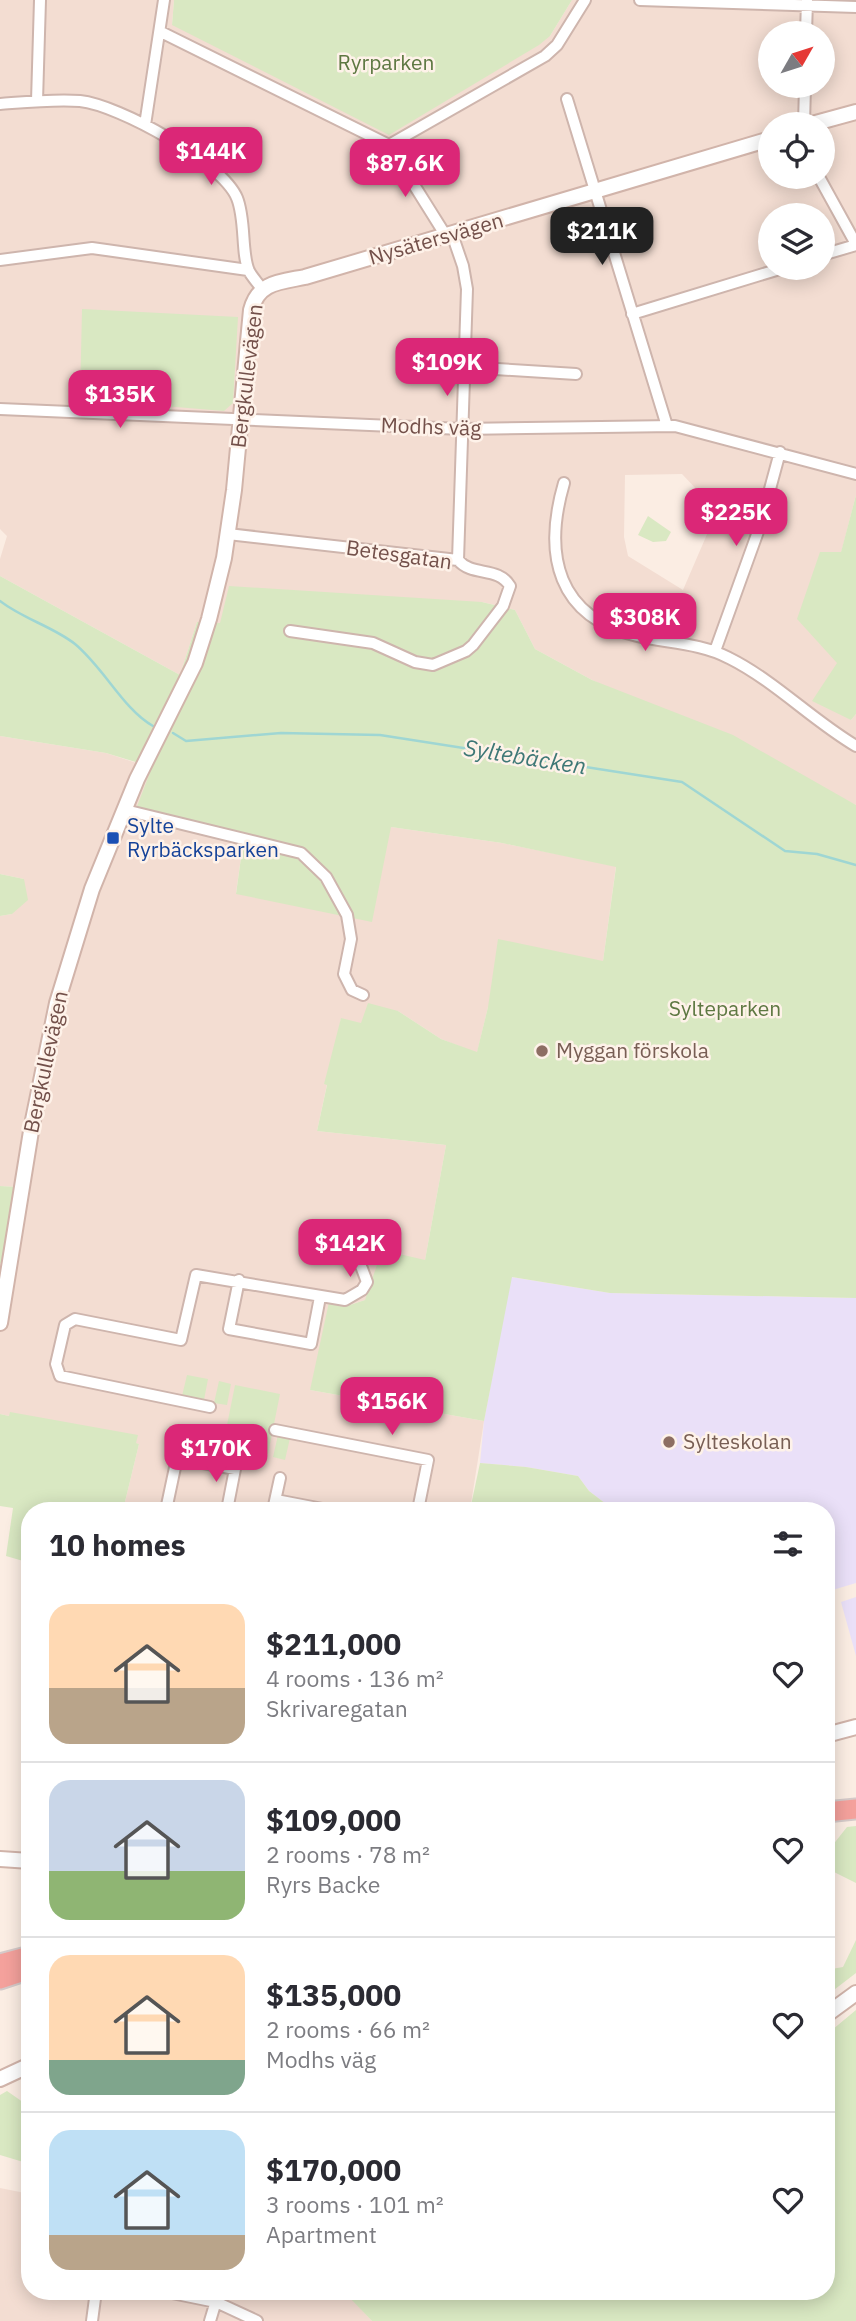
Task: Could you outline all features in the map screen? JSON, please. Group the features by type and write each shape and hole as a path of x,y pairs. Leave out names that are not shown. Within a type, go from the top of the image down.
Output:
{"highway":[{"path":"835,1798 856,1796"},
{"path":"835,1811 856,1809"},
{"path":"0,1964 21,1958"},
{"path":"0,1979 21,1972"}],"street":[{"path":"37,102 40,0"},
{"path":"145,125 164,0"},
{"path":"389,145 545,56 557,45 585,0"},
{"path":"640,0 856,6"},
{"path":"806,3 806,21"},
{"path":"160,32 389,145 449,235 463,266 467,289 458,560"},
{"path":"567,99 667,426"},
{"name":"Bergkullevägen","path":"0,104 82,101 145,125 201,160 227,181 241,210 248,270 262,289 251,310 228,534 195,663 125,810 92,889 57,1003 32,1125 0,1323"},
{"path":"835,118 856,112"},
{"name":"Nysätersvägen","path":"262,289 758,143"},
{"path":"826,189 856,244 835,251"},
{"path":"0,260 92,248 248,270"},
{"path":"632,314 758,276"},
{"path":"464,367 576,374"},
{"name":"Modhs väg","path":"0,409 462,429 688,427 856,474"},
{"path":"715,651 760,526 780,453"},
{"path":"564,483 558,503 557,566 563,583 583,613 611,628 715,651 742,666 856,746"},
{"name":"Betesgatan","path":"228,534 458,560 467,569 503,578 510,590 503,606 473,645 451,658 422,665 373,643 290,631"},
{"path":"125,810 301,853 326,877 347,915 351,939 344,974 352,990 363,995"},
{"path":"210,1407 60,1377 56,1364 65,1325 75,1319 181,1340 196,1275 239,1280 345,1300 362,1290 367,1282 361,1266 361,1251"},
{"path":"239,1280 229,1329 311,1344 320,1297"},
{"path":"275,1430 428,1460 420,1502"},
{"path":"168,1502 177,1458 235,1469 229,1502"},
{"path":"275,1502 281,1478"},
{"path":"835,1733 856,1727"},
{"path":"0,1858 21,1860"},
{"path":"835,2008 856,1993"},
{"path":"0,2079 21,2069"},
{"path":"92,2321 95,2300"},
{"path":"210,2321 217,2300"},
{"path":"224,2300 257,2321"}],"shaded area":[{"path":"0,0 174,0 172,25 550,36 572,0 856,0 856,495 841,553 838,663 851,720 856,714 856,805 592,680 535,649 515,610 482,602 220,623 197,622 180,675 0,576 0,559 7,536 0,529","holes":["682,474 717,511 683,590 628,556 624,537 625,475"]},
{"path":"0,736 106,753 152,768 243,843 236,893 391,827 502,843 616,866 603,961 488,1007 477,1053 441,1039 398,1011 361,1024 341,1019 317,1131 446,1145 425,1260 365,1300 350,1305 310,1390 484,1421 471,1502 125,1502 139,1444 0,1414 0,1263 7,1266 16,1187 0,1186 0,916 12,914 24,879 0,874"},
{"name":"Sylteskolan","path":"511,1277 610,1293 856,1298 856,1583 835,1589 835,1502 603,1502 589,1491 578,1476 480,1463 484,1421"},
{"path":"856,1597 856,1656 841,1602"},
{"path":"0,2188 21,2192 21,2300 353,2300 372,2321 0,2321"}],"green space":[{"name":"Ryrparken","path":"174,0 572,0 550,36 539,45 389,135 172,25"},
{"path":"82,309 238,317 233,403 224,411 80,399"},
{"path":"856,495 856,714 851,720 812,701 837,663 797,619 820,552 841,552"},
{"path":"648,516 671,532 666,541 653,542 638,535"},
{"name":"Sylteparken","path":"0,576 180,675 197,622 220,623 229,586 482,602 515,610 535,649 592,680 733,735 856,805 856,1298 610,1293 512,1277 484,1421 310,1390 329,1302 350,1305 365,1300 382,1250 425,1260 446,1145 317,1131 327,1085 324,1084 341,1018 361,1023 368,1003 398,1011 441,1039 477,1052 488,1007 498,939 603,961 616,867 502,843 391,827 372,922 236,894 243,843 133,817 152,767 106,753 0,736"},
{"path":"0,874 24,879 28,900 12,914 0,916"},
{"path":"0,1186 17,1187 7,1266 0,1263"},
{"path":"187,1375 208,1379 204,1400 182,1396"},
{"path":"219,1381 231,1384 227,1405 214,1403"},
{"path":"235,1385 280,1394 268,1454 223,1445"},
{"path":"10,1412 138,1435 136,1443 139,1444 125,1502 21,1502 21,1560 6,1556 13,1508 0,1506 0,1414 9,1416"},
{"path":"278,1435 290,1438 285,1460 273,1457"},
{"path":"480,1463 578,1476 589,1491 603,1502 472,1502"},
{"path":"856,1826 856,1883 835,1872 835,1842 847,1827"},
{"path":"856,1940 856,1973 835,1989 835,1968 843,1967"},
{"path":"856,2010 856,2321 372,2321 352,2300 835,2300 835,2028"},
{"path":"7,2091 21,2101 21,2161 0,2155 0,2095"}],"waterway":[{"name":"Syltebäcken","path":"0,601 75,644 133,710 153,726"},
{"name":"Syltebäcken","path":"173,733 186,741 281,733 380,735 682,782 785,851 817,854 856,865"}],"place":[{"name":"Sylte Ryrbäcksparken","path":"113,838"},
{"name":"Myggan förskola","path":"542,1051"},
{"name":"Sylteskolan","path":"669,1442"}]}
